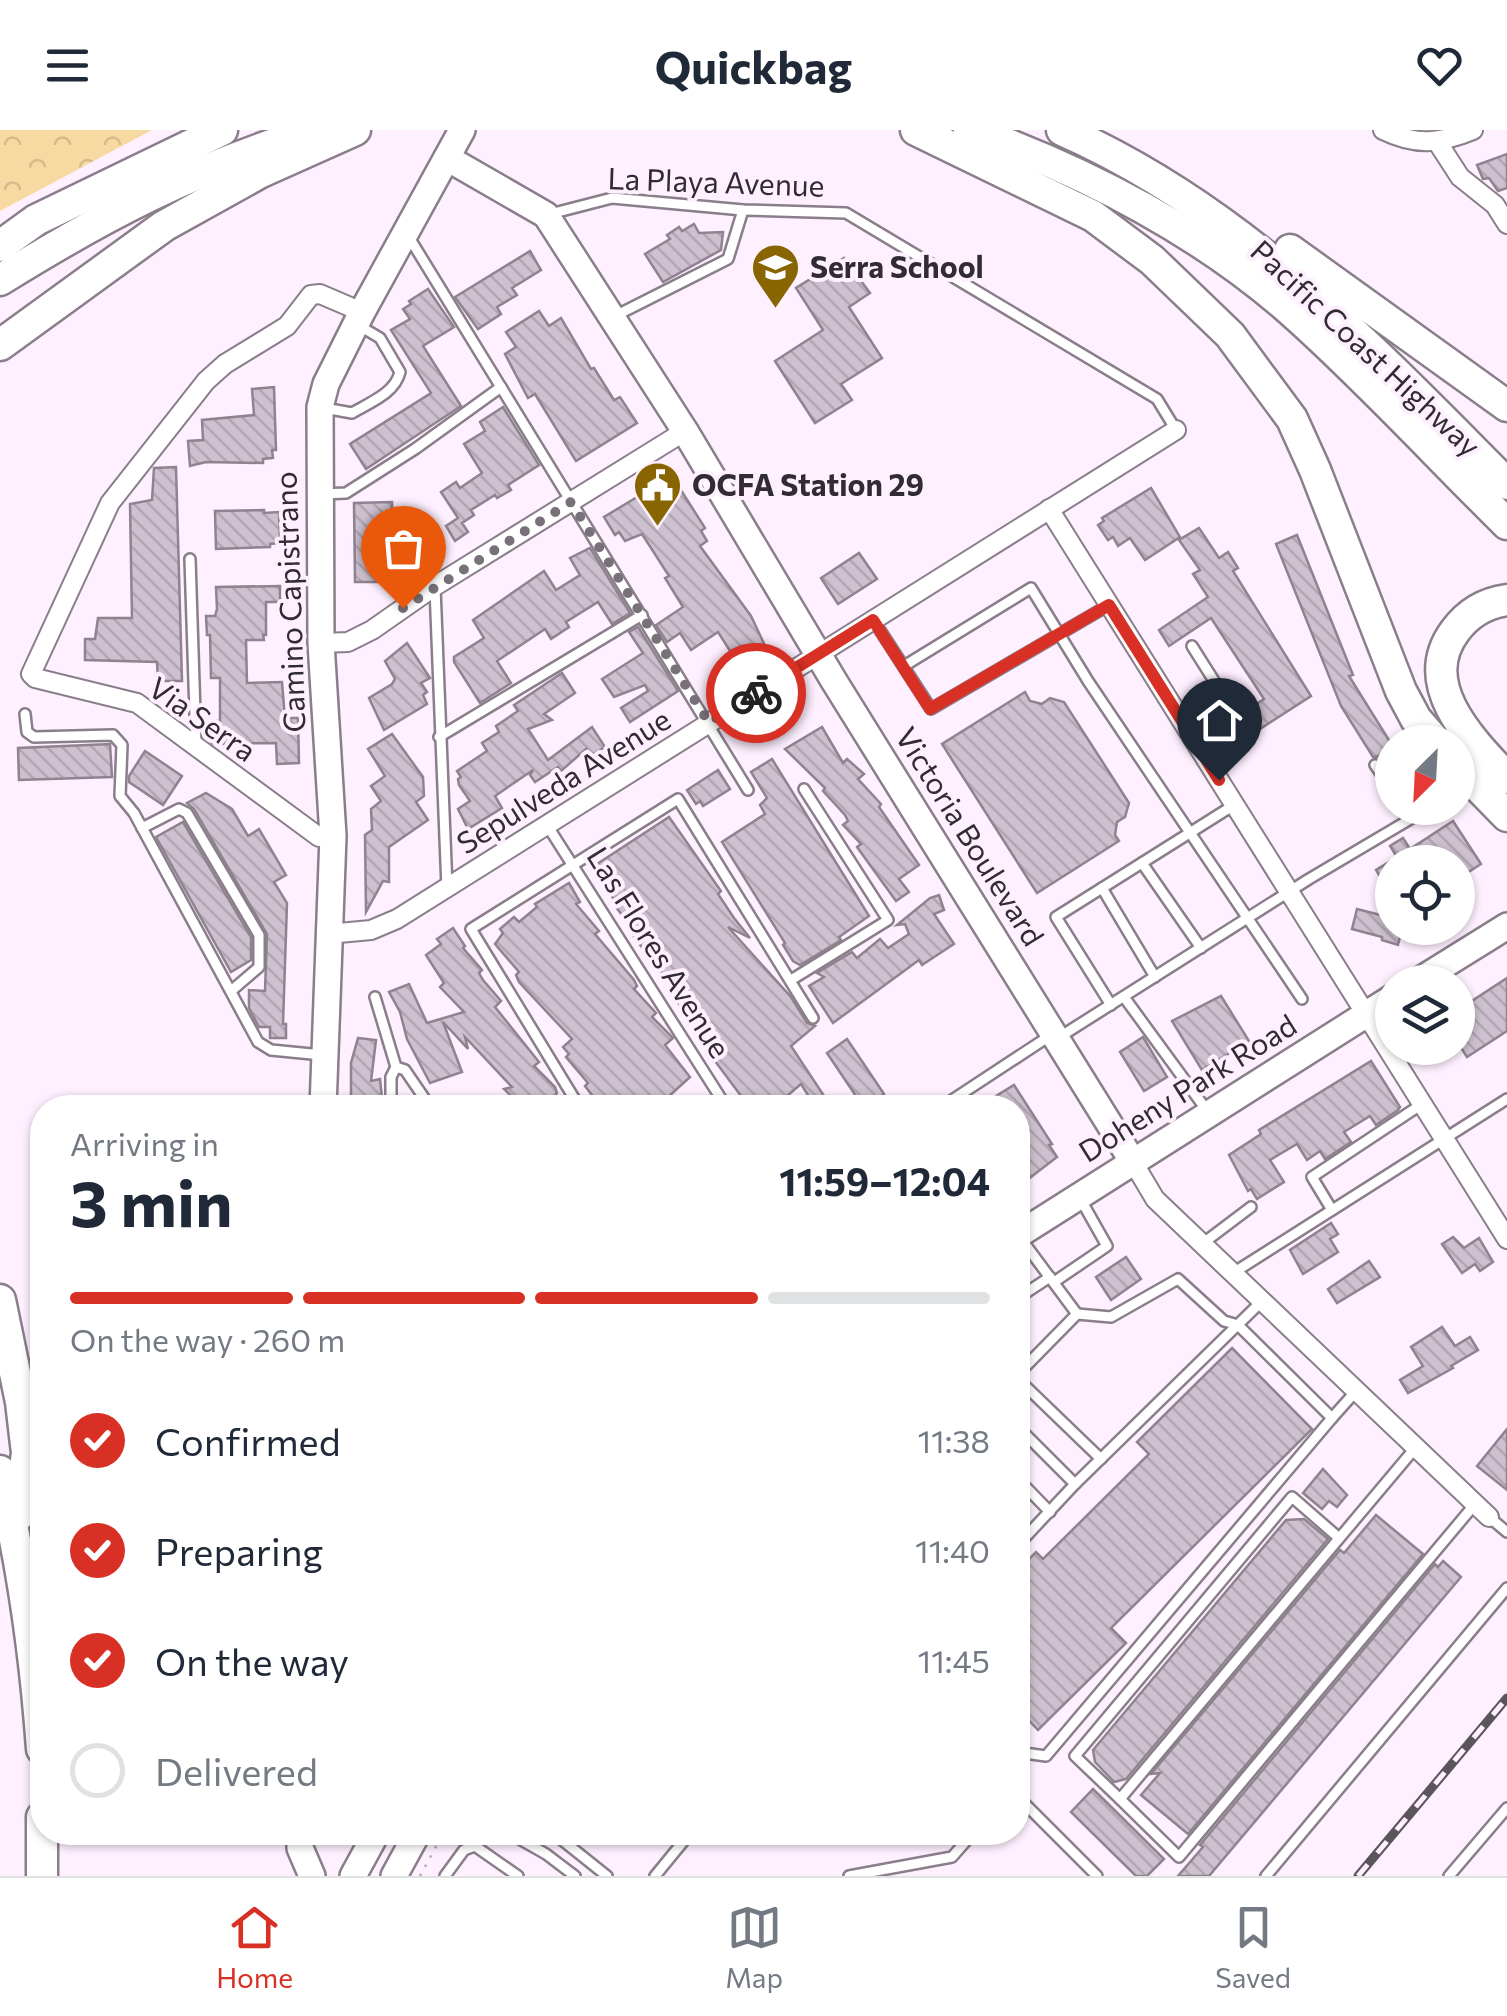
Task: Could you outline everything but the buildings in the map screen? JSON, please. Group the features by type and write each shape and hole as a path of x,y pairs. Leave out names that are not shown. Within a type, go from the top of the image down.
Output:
{"highway":[{"path":"0,234 222,130"},
{"path":"0,280 138,198 242,154 316,130"},
{"path":"0,345 164,226 261,172 355,130"},
{"path":"916,130 1093,216 1152,260 1230,334 1292,419 1401,691 1421,725"},
{"name":"Pacific Coast Highway","path":"970,130 1029,151 1123,196 1250,278 1299,317 1507,524"},
{"name":"Pacific Coast Highway","path":"1062,130 1164,183 1271,257 1353,330 1507,484"},
{"path":"1088,130 1128,146 1206,190 1507,406"},
{"path":"0,246 36,220"},
{"path":"1507,600 1492,602 1459,624 1446,642 1442,681 1448,703 1464,733 1507,778"},
{"path":"1475,783 1507,816"},
{"path":"0,1300 27,1453 15,1534"},
{"path":"0,1471 30,1619"},
{"path":"42,1845 42,1876"}],"main road":[{"name":"Camino Capistrano","path":"323,1095 333,836 321,643 320,407 326,384 359,318 462,130"},
{"name":"Victoria Boulevard","path":"448,158 546,215 685,431 1133,1162"},
{"path":"1444,965 1507,926"},
{"name":"Doheny Park Road","path":"1030,1227 1375,1009"},
{"path":"300,1845 312,1876"},
{"path":"353,1876 370,1845"},
{"path":"394,1876 411,1845"}],"street":[{"path":"1383,130 1419,143 1438,143 1473,130"},
{"path":"1438,143 1460,177 1494,205 1507,224"},
{"name":"Via Serra","path":"333,836 319,837 136,703 35,678 32,670 104,510 189,400 225,364 288,326 310,295 320,294 359,318"},
{"name":"Sepulveda Avenue","path":"328,934 370,930 397,919 1176,430"},
{"path":"321,643 348,642 372,630 435,586 685,431"},
{"path":"1049,509 1507,1240"},
{"name":"Victoria Boulevard","path":"1133,1162 1155,1199 1482,1510"}],"lane":[{"name":"La Playa Avenue","path":"546,215 612,198 744,210 846,213 1157,399 1176,430"},
{"path":"612,318 728,259 744,210"},
{"path":"406,233 748,790"},
{"path":"320,407 352,413 394,387 398,380 400,372 380,338 359,318"},
{"path":"319,494 346,492 500,387"},
{"path":"190,559 196,748"},
{"path":"435,586 447,888"},
{"path":"904,666 1031,588 1302,999"},
{"path":"873,620 930,709 1109,605"},
{"path":"440,737 642,615"},
{"path":"1188,730 1228,703 1192,646"},
{"path":"25,714 27,732 34,737 113,735 122,746 120,796 142,828 258,1042 271,1050 324,1056"},
{"path":"791,980 888,920 804,789"},
{"path":"572,1095 471,929 678,799 813,1018"},
{"path":"1112,1004 1056,917 1234,805"},
{"path":"142,828 179,809 187,813 259,935 259,967 231,990"},
{"name":"Las Flores Avenue","path":"547,824 719,1095"},
{"path":"961,1095 1399,825"},
{"path":"1142,863 1201,948"},
{"path":"1102,888 1155,977"},
{"path":"375,997 396,1067 391,1095"},
{"path":"1124,997 1209,1114"},
{"path":"396,1067 405,1070 423,1095"},
{"path":"1233,1274 1507,1099"},
{"path":"1332,1210 1312,1177 1422,1104"},
{"path":"1030,1291 1107,1246 1079,1196"},
{"path":"1202,1244 1250,1207"},
{"path":"1030,1251 1077,1314 1112,1317 1178,1279 1224,1321 1238,1325 1332,1418"},
{"path":"1030,1533 1263,1300"},
{"path":"1030,1363 1077,1314"},
{"path":"1030,1388 1101,1460"},
{"path":"1030,1755 1046,1756 1356,1390"},
{"path":"1030,1439 1076,1484"},
{"path":"1120,1799 1416,1447"},
{"path":"1030,1491 1050,1512"},
{"path":"1340,1538 1292,1497 1075,1756 1179,1857 1482,1510 1507,1532"},
{"path":"1266,1876 1507,1588"},
{"path":"1449,1876 1507,1808"},
{"path":"1030,1809 1097,1876"},
{"path":"530,1845 574,1876"},
{"path":"571,1845 607,1876"},
{"path":"655,1876 680,1845"},
{"path":"850,1876 952,1857 963,1845"},
{"path":"446,1876 464,1850 475,1846 518,1876"}],"path":[{"path":"420,1876 437,1845"}],"green space":[{"path":"0,130 152,130 0,211"}],"railway":[{"path":"1358,1876 1507,1698"}],"way so far":[{"path":"403,608 571,502 709,723 756,693"}],"place":[{"name":"Serra School","path":"775,310"},
{"name":"OCFA Station 29","path":"657,528"}],"route":[{"path":"756,693 873,620 930,709 1109,605 1219,780"}]}
